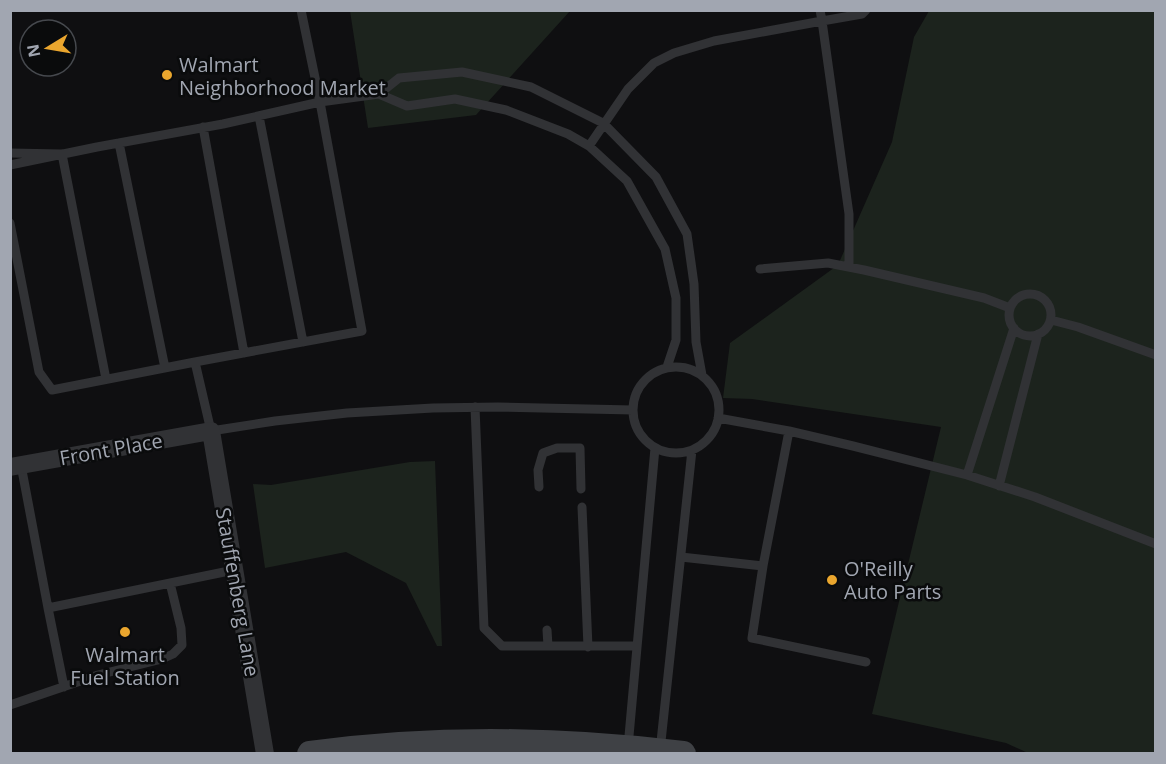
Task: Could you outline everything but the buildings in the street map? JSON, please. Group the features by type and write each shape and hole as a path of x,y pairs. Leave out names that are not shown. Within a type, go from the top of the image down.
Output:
{"main road":[{"path":"310,753 421,743 498,741 568,742 668,753"}],"street":[{"name":"Front Place","path":"16,466 211,431"},
{"name":"Stauffenberg Lane","path":"211,431 265,753"}],"lane":[{"path":"10,223 39,372 52,390 362,331 301,10"},
{"path":"820,10 849,214 849,267"},
{"path":"589,146 628,89 654,63 674,53 714,41 862,14 866,10"},
{"path":"379,94 399,78 462,72 531,87 603,123 656,177 687,234 694,284 696,342 702,375"},
{"path":"10,165 203,128 320,102 379,94 407,106 455,99 506,110 568,134 589,146 627,181 665,249 676,297 676,340 667,367"},
{"path":"259,116 303,342"},
{"path":"203,128 244,353"},
{"path":"119,143 165,368"},
{"path":"10,153 63,154"},
{"path":"63,154 106,379"},
{"path":"759,269 828,263 984,298 1010,308"},
{"path":"1026,294 1040,296 1049,305 1052,312 1051,320 1048,326 1038,334 1025,335 1014,328 1010,308 1019,297 1026,294"},
{"path":"1051,320 1155,355"},
{"path":"967,476 1014,328"},
{"path":"999,486 1038,334"},
{"path":"195,362 211,431 347,413 433,408 633,410"},
{"path":"679,366 702,375 711,384 719,406 713,432 704,443 692,450 680,453 655,448 639,432 634,421 635,395 642,383 653,373 667,367 679,366"},
{"path":"475,407 484,628 502,646 637,646"},
{"path":"718,418 789,431 967,476 1035,497 1155,544"},
{"path":"789,431 763,566 752,638 866,662"},
{"path":"539,487 538,470 543,453 557,448 580,448 581,489"},
{"path":"629,750 655,448"},
{"path":"668,753 681,557 692,450"},
{"path":"16,466 63,687"},
{"path":"582,507 588,646"},
{"path":"681,557 763,566"},
{"path":"48,608 234,570"},
{"path":"10,705 98,675 162,659 173,654 182,645 181,628 170,583"},
{"path":"547,630 548,646"}],"shaded area":[{"path":"350,11 570,11 476,115 368,128"},
{"path":"929,11 1155,11 1155,753 1028,753 1006,743 872,714 941,427 752,399 723,398 730,343 838,265 892,142 914,37"},
{"path":"435,461 442,646 437,646 406,583 346,552 265,568 253,484 271,485 410,462"}],"place":[{"name":"Walmart Neighborhood Market","path":"167,75"},
{"name":"O'Reilly Auto Parts","path":"832,580"},
{"name":"Walmart Fuel Station","path":"125,632"}]}
